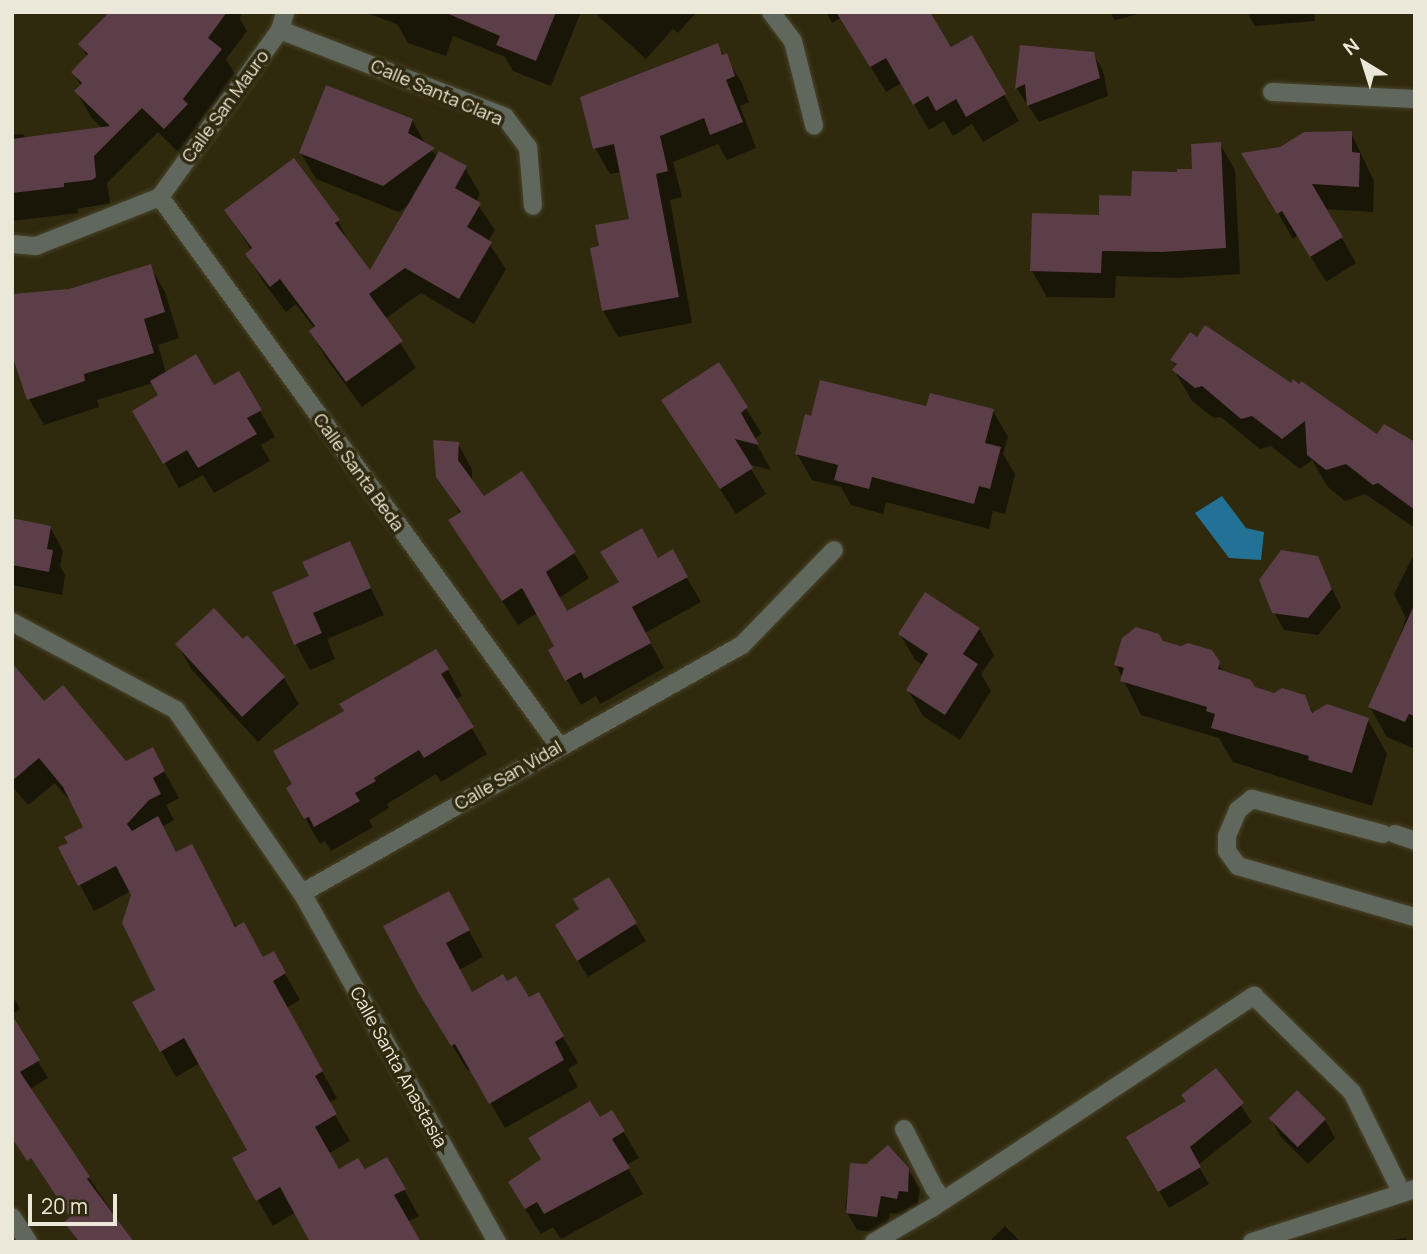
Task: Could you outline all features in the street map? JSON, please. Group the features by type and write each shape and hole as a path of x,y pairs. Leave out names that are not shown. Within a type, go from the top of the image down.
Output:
{"street":[{"path":"771,12 793,41 814,125"},
{"name":"Calle San Mauro","path":"160,197 283,21"},
{"name":"Calle Santa Clara","path":"283,21 505,117 528,146 533,206"},
{"path":"1272,92 1415,99"},
{"path":"12,244 36,246 160,197"},
{"name":"Calle Santa Beda","path":"160,197 559,746"},
{"name":"Calle San Vidal","path":"302,893 742,645 834,550"},
{"path":"12,622 176,710 302,893"},
{"path":"1415,841 1252,799 1238,810 1227,836 1227,851 1238,866 1415,916"},
{"name":"Calle Santa Anastasia","path":"302,893 497,1242"},
{"path":"874,1242 943,1200 1254,996 1352,1092 1408,1191 1252,1242"},
{"path":"904,1129 934,1188 943,1200"},
{"path":"12,1217 28,1242"}],"water":[{"path":"1222,496 1246,528 1264,532 1261,560 1229,558 1195,513"}],"building":[{"path":"109,12 227,12 208,38 222,49 183,99 188,104 164,129 142,108 94,156 96,177 92,180 64,183 64,187 12,193 12,139 110,126 74,91 82,83 71,72 88,54 78,44"},
{"path":"444,12 556,12 536,61 496,45 500,36"},
{"path":"836,12 930,12 951,47 972,35 1006,94 966,117 956,99 936,111 928,96 913,105 886,58 870,67"},
{"path":"718,43 722,55 727,53 735,76 726,80 743,122 710,135 704,118 660,136 668,171 656,174 679,297 602,311 590,248 599,246 595,225 629,219 614,144 593,149 580,97"},
{"path":"1020,45 1094,52 1100,78 1027,106 1025,84 1015,89"},
{"path":"326,85 413,119 408,133 435,148 383,186 299,153"},
{"path":"1352,131 1352,152 1360,153 1359,187 1312,184 1343,237 1310,257 1282,211 1277,214 1241,153 1280,147 1304,132"},
{"path":"1221,142 1226,248 1162,252 1102,251 1101,273 1030,271 1032,213 1099,215 1099,195 1131,196 1132,171 1177,172 1177,169 1192,169 1191,144"},
{"path":"439,151 467,166 455,188 481,203 467,227 492,242 459,299 405,268 369,294 403,341 346,382 309,331 315,326 280,279 270,287 245,254 252,248 224,210 294,158 340,220 335,223 370,270"},
{"path":"151,264 165,312 144,319 154,353 84,374 85,381 27,400 12,355 12,294 69,289"},
{"path":"1205,325 1291,383 1293,379 1299,384 1301,381 1377,434 1384,424 1415,442 1415,510 1378,483 1373,485 1346,464 1326,470 1307,455 1305,421 1282,439 1252,416 1241,419 1202,386 1195,388 1172,370 1177,364 1170,360 1190,332 1197,337"},
{"path":"196,354 214,385 239,371 262,410 247,418 257,434 198,468 187,450 163,464 132,411 158,395 150,381"},
{"path":"719,362 748,407 741,413 759,445 735,439 753,468 720,489 661,400"},
{"path":"820,380 926,406 930,393 994,409 985,443 1001,447 990,489 979,486 974,504 872,477 869,489 834,480 838,465 795,454 805,414 811,416"},
{"path":"433,440 459,442 458,460 484,496 522,471 576,552 546,572 567,611 619,582 600,552 642,528 658,558 673,549 688,577 632,607 651,643 584,679 581,672 565,681 548,650 554,646 522,588 502,601 448,520 461,512 436,477"},
{"path":"12,518 51,526 47,549 53,550 49,572 12,565"},
{"path":"350,541 371,588 313,613 322,633 294,645 272,592 309,576 302,562"},
{"path":"1281,550 1318,556 1332,589 1308,618 1272,613 1259,580"},
{"path":"925,592 980,628 963,654 978,664 945,715 906,690 928,654 898,634"},
{"path":"1415,603 1415,716 1409,714 1405,722 1368,707"},
{"path":"214,608 243,639 247,635 285,677 242,717 175,644"},
{"path":"1136,627 1159,634 1163,641 1181,646 1188,643 1212,650 1220,662 1218,669 1251,680 1255,687 1274,693 1282,688 1305,695 1312,713 1327,704 1369,718 1352,773 1308,760 1309,756 1211,728 1215,714 1206,711 1207,707 1120,681 1124,668 1114,665 1122,638"},
{"path":"436,649 449,669 441,674 474,727 424,758 419,750 374,778 376,781 355,793 360,801 314,827 309,817 304,819 286,788 292,784 273,751 344,711 339,704"},
{"path":"12,663 44,701 63,685 126,761 153,747 165,771 153,778 161,794 149,800 127,824 132,831 158,816 176,852 192,844 235,927 244,922 263,957 274,951 286,973 273,981 323,1071 315,1076 337,1114 315,1127 339,1169 358,1158 365,1169 387,1157 406,1189 394,1195 421,1242 310,1242 280,1187 256,1201 232,1158 247,1150 184,1038 160,1052 132,1002 155,990 122,923 131,895 116,866 78,886 58,847 68,843 64,837 83,827 63,787 39,758 12,781"},
{"path":"609,877 637,923 577,961 555,925 579,909 573,899"},
{"path":"449,891 470,930 446,943 472,992 503,974 507,981 516,976 529,997 539,992 564,1036 555,1042 564,1060 489,1104 455,1044 451,1046 418,992 383,926"},
{"path":"12,1015 40,1060 20,1072 90,1177 87,1179 134,1242 79,1242 64,1222 70,1217 31,1158 27,1161 12,1138"},
{"path":"1216,1068 1244,1103 1190,1147 1201,1167 1158,1192 1126,1137 1186,1101 1181,1095"},
{"path":"1297,1090 1326,1119 1298,1147 1269,1118"},
{"path":"590,1101 600,1117 612,1110 625,1131 612,1139 630,1168 544,1214 537,1202 525,1209 508,1182 541,1159 528,1138"},
{"path":"888,1145 909,1168 908,1192 899,1191 897,1199 881,1196 877,1217 846,1213 850,1163 866,1164"}]}
